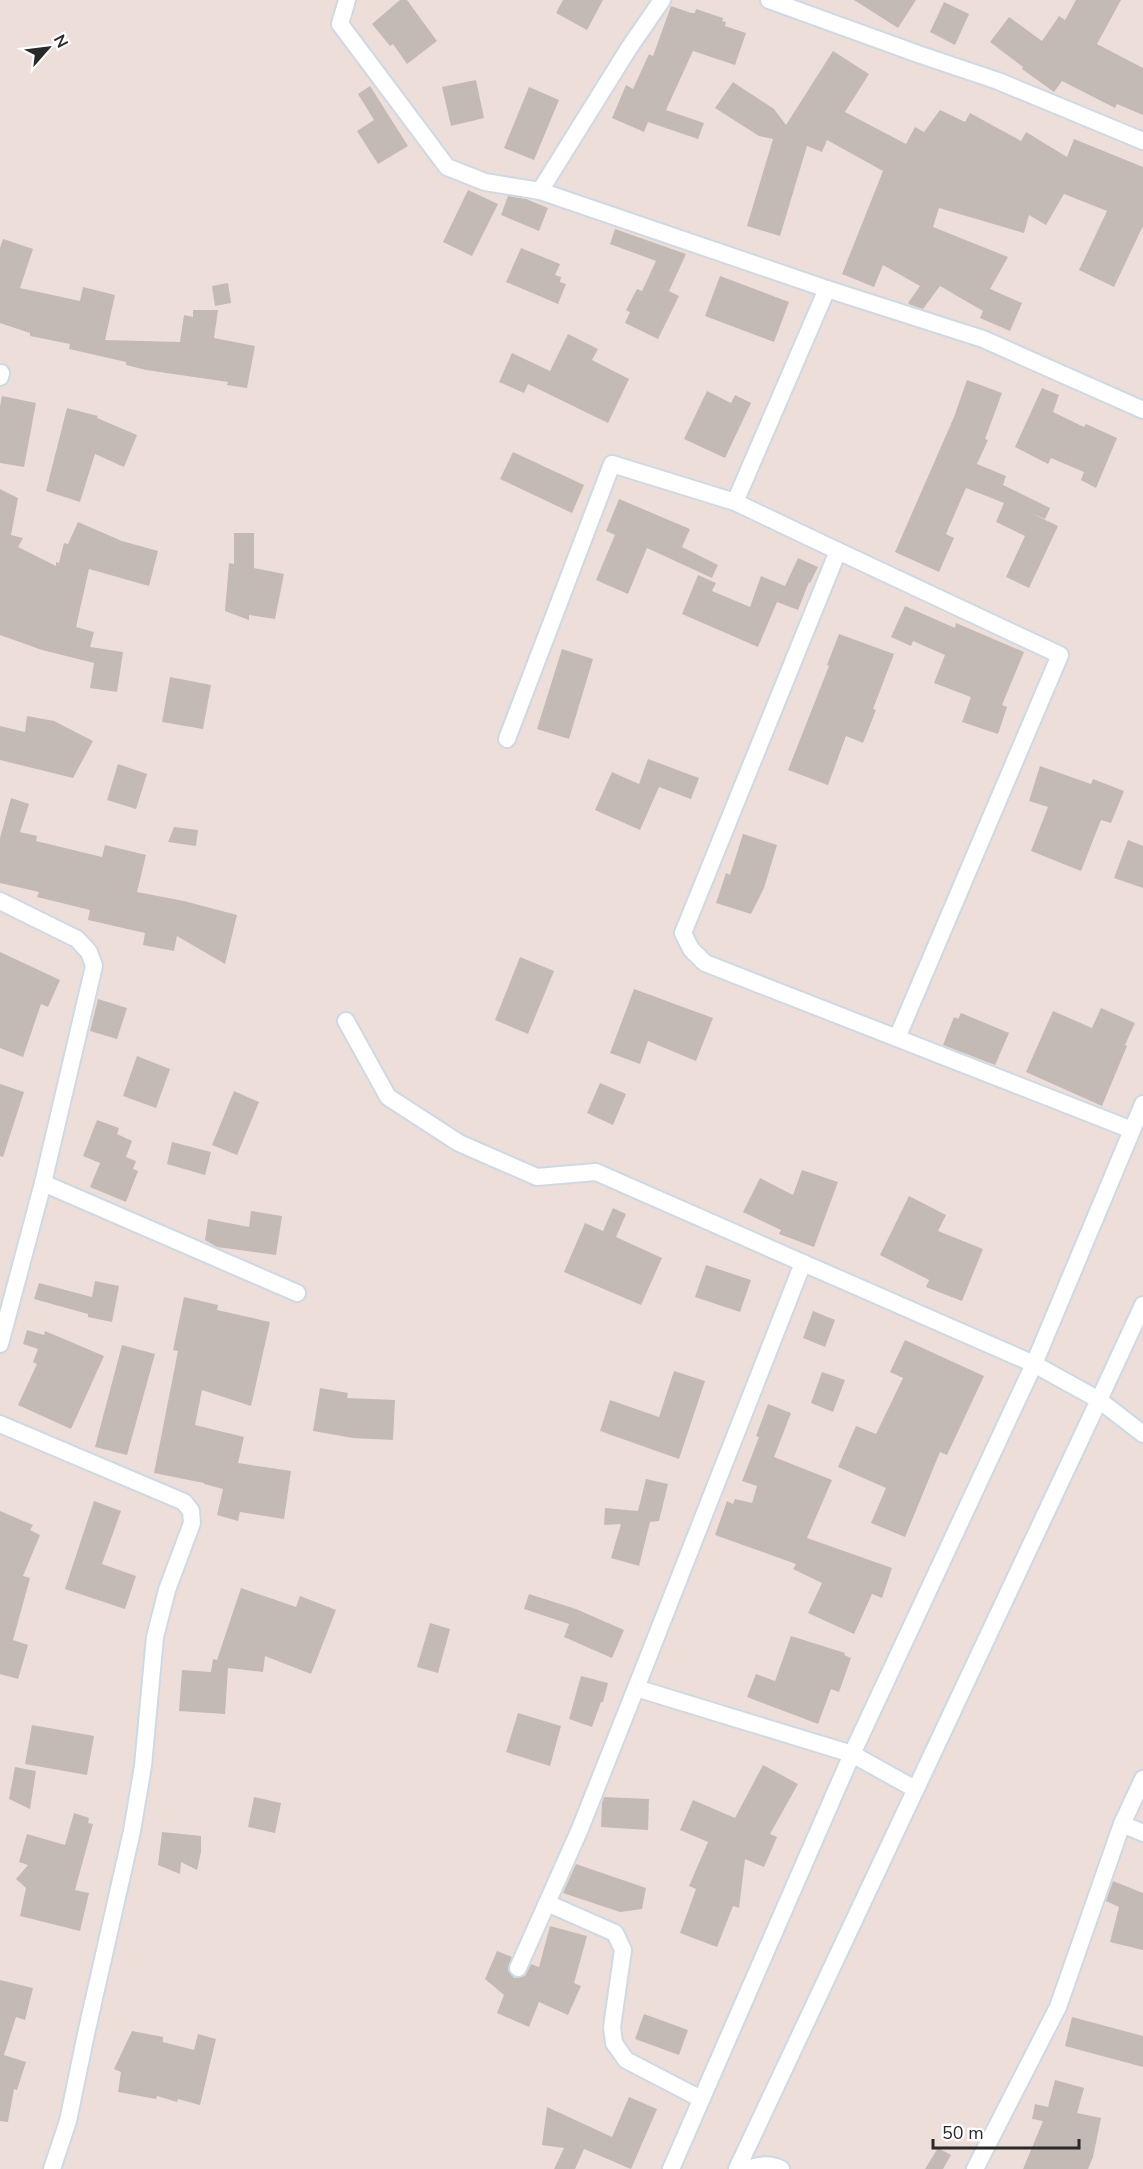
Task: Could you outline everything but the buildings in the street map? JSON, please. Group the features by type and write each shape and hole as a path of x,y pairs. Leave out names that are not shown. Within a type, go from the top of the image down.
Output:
{"street":[{"path":"347,0 340,24 447,167 485,182 540,191 827,289 983,339 1143,410"},
{"path":"540,191 629,48 662,0"},
{"path":"769,0 998,81 1143,141"},
{"path":"735,502 827,289"},
{"path":"507,739 612,464 735,502 1060,655 897,1038"},
{"path":"838,551 683,933 691,949 705,963 1132,1130"},
{"path":"0,901 77,939 89,952 94,966 43,1183 0,1344"},
{"path":"346,1021 388,1097 459,1143 537,1177 596,1172 1034,1364 1099,1400 1143,1434"},
{"path":"671,2169 852,1754 1034,1364 1143,1104"},
{"path":"43,1183 297,1293"},
{"path":"518,1968 580,1829 803,1263"},
{"path":"737,2169 1143,1305"},
{"path":"0,1424 184,1502 190,1511 192,1523 167,1590 155,1637 143,1766 132,1831 68,2121 52,2169"},
{"path":"636,1688 852,1754 915,1789"},
{"path":"975,2169 1058,2007 1122,1824 1143,1779"},
{"path":"1122,1824 1143,1833"},
{"path":"546,1903 615,1933 622,1950 614,2043 626,2060 701,2099"},
{"path":"747,2169 761,2164 773,2165 781,2169"}]}
